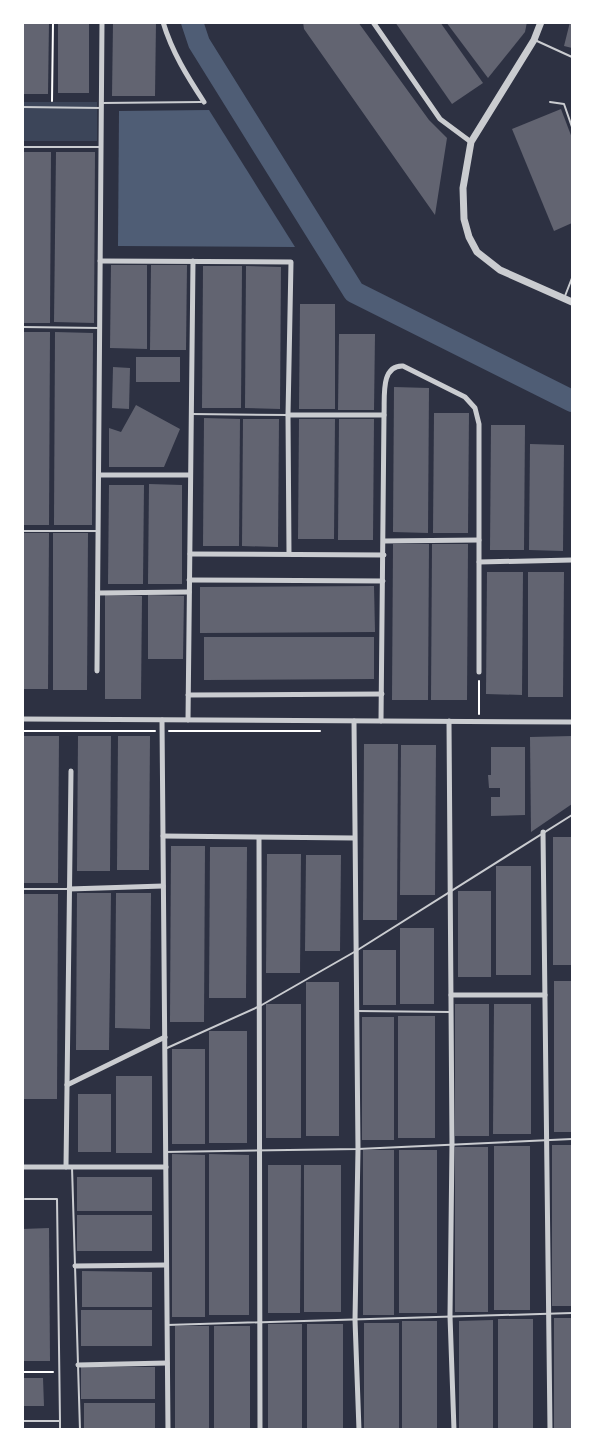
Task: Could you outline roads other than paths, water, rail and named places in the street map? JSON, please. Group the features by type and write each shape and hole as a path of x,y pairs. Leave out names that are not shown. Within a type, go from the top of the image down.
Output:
{"street":[{"path":"97,671 102,22"},
{"path":"163,22 170,45 184,72 204,102"},
{"path":"373,22 440,119 471,142"},
{"path":"541,22 534,40 471,142 463,188 464,219 469,237 477,252 500,270 573,302"},
{"path":"100,261 291,262 288,415 289,553"},
{"path":"188,720 193,261"},
{"path":"381,721 384,415 387,376 390,369 396,366 403,366 465,397 475,408 479,424 478,672"},
{"path":"288,415 384,415"},
{"path":"99,475 190,475"},
{"path":"384,541 479,540"},
{"path":"189,554 384,555"},
{"path":"479,562 573,560"},
{"path":"189,580 383,581"},
{"path":"98,593 189,592"},
{"path":"188,695 382,694"},
{"path":"22,719 572,721"},
{"path":"162,720 168,1430"},
{"path":"354,721 358,1149 355,1320 358,1430"},
{"path":"449,721 452,1144 450,1316 454,1430"},
{"path":"69,1167 67,1085 71,771"},
{"path":"543,832 550,1430"},
{"path":"163,836 354,838"},
{"path":"259,838 260,1430"},
{"path":"69,889 163,886"},
{"path":"451,995 545,995"},
{"path":"67,1085 165,1037"},
{"path":"22,1167 166,1167"},
{"path":"75,1266 166,1265"},
{"path":"78,1365 167,1363"}],"lane":[{"path":"534,40 573,57"},
{"path":"22,107 52,108 204,102"},
{"path":"550,102 559,102 564,105 573,127"},
{"path":"22,147 101,147"},
{"path":"564,298 573,278"},
{"path":"22,327 100,328"},
{"path":"191,414 288,415"},
{"path":"22,531 98,531"},
{"path":"165,1050 260,1006 356,951 573,815"},
{"path":"22,889 69,889"},
{"path":"357,1011 451,1012"},
{"path":"165,1152 358,1149 573,1139"},
{"path":"69,1167 75,1266 80,1430"},
{"path":"25,1199 57,1199 60,1430"},
{"path":"167,1325 573,1313"},
{"path":"22,1421 60,1421"}],"waterway":[{"path":"192,22 199,43 354,292 572,401"}]}
